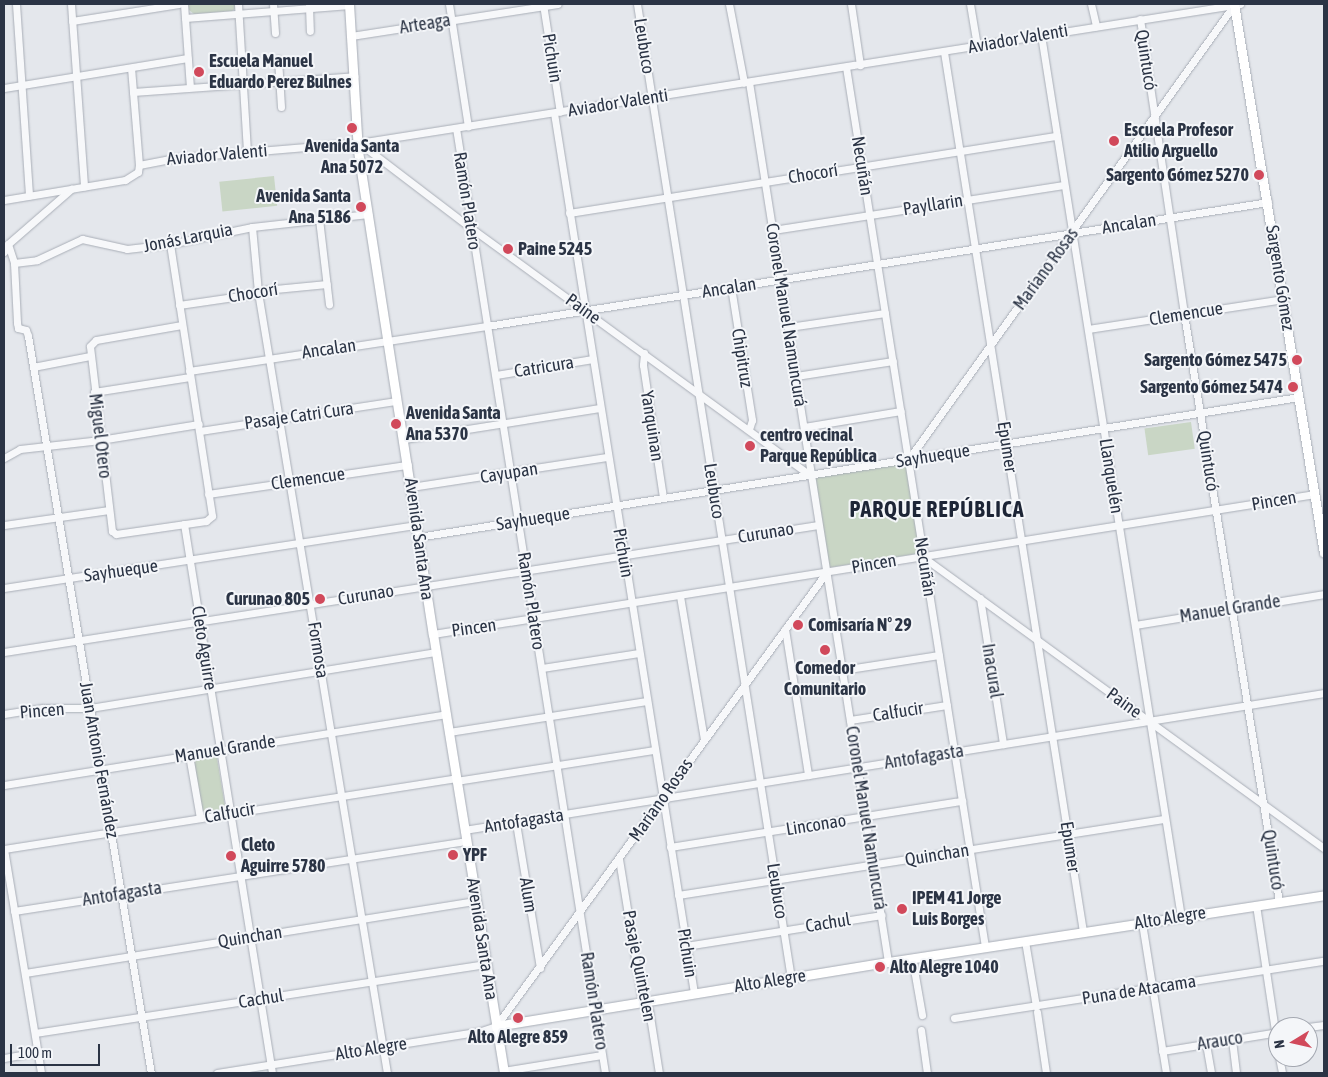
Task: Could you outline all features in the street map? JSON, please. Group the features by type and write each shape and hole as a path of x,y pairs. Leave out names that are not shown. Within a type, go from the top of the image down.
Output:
{"main road":[{"name":"Sargento Gómez","path":"1236,4 1324,553"},
{"name":"Avenida Santa Ana","path":"349,5 358,142 368,214 475,901 504,1072"},
{"name":"Alto Alegre","path":"496,1026 912,958 1324,895"}],"street":[{"path":"16,4 29,196"},
{"path":"71,4 84,187"},
{"path":"72,21 179,4"},
{"path":"184,4 190,87"},
{"path":"238,4 247,152"},
{"name":"Ramón Platero","path":"449,4 468,127"},
{"name":"Arteaga","path":"351,36 558,4"},
{"name":"Leubuco","path":"636,4 791,978"},
{"name":"Coronel Manuel Namuncurá","path":"729,4 746,82 773,230 888,962"},
{"path":"852,4 860,65"},
{"path":"970,4 977,46"},
{"path":"1092,4 1096,26"},
{"name":"Aviador Valenti","path":"139,165 175,158 358,142 468,127 1236,4"},
{"name":"Mariano Rosas","path":"908,460 1236,4"},
{"path":"185,18 238,14 274,7 349,5"},
{"name":"Pichuin","path":"544,5 569,213 694,993"},
{"path":"308,6 310,30"},
{"path":"274,7 275,33"},
{"name":"Quintucó","path":"1140,19 1184,314 1279,902"},
{"name":"Llanquelén","path":"1041,35 1181,917"},
{"name":"Epumer","path":"944,52 1083,932"},
{"path":"4,88 188,58"},
{"path":"278,59 281,107"},
{"name":"Necuñán","path":"846,67 986,947"},
{"path":"4,200 129,179 138,172 131,68"},
{"path":"133,92 354,76"},
{"name":"Ramón Platero","path":"456,128 605,1073"},
{"name":"Chocorí","path":"569,213 1057,136"},
{"name":"Paine","path":"358,142 471,228 810,475"},
{"name":"Payllarin","path":"773,230 1064,185"},
{"path":"4,252 8,242 71,189"},
{"name":"Ancalan","path":"94,392 270,358 487,326 1268,202"},
{"name":"Jonás Larquia","path":"14,263 37,260 82,240 90,240 120,250 170,244 252,227 368,214"},
{"path":"319,219 330,304"},
{"name":"Formosa","path":"252,227 258,292 322,670 387,1073"},
{"path":"8,242 14,263"},
{"path":"170,244 199,427 210,519 184,524"},
{"name":"Juan Antonio Fernández","path":"14,263 17,324 18,328 26,330 28,336 151,1073"},
{"name":"Chocorí","path":"179,305 258,292 327,284"},
{"name":"Chipitruz","path":"732,287 752,420 749,429"},
{"name":"Clemencue","path":"1088,329 1284,299"},
{"path":"789,327 885,313"},
{"name":"Miguel Otero","path":"182,325 96,340 90,346 90,356 112,531 116,534 184,524"},
{"name":"Yanquinan","path":"644,353 643,365 664,498"},
{"path":"33,366 90,356"},
{"name":"Catricura","path":"496,375 593,359"},
{"path":"796,376 892,361"},
{"name":"Sayhueque","path":"418,537 1299,397"},
{"name":"Pasaje Catri Cura","path":"4,458 20,449 280,419 397,401"},
{"path":"404,439 600,408"},
{"path":"804,427 901,411"},
{"name":"Cayupan","path":"411,488 607,457"},
{"name":"Clemencue","path":"208,494 408,465"},
{"name":"Pincen","path":"433,634 632,604 1315,494"},
{"path":"4,525 110,510"},
{"name":"Cleto Aguirre","path":"184,524 272,1073"},
{"name":"Sayhueque","path":"4,588 416,525"},
{"name":"Curunao","path":"4,652 78,642 818,525"},
{"name":"Paine","path":"923,557 1324,848"},
{"name":"Mariano Rosas","path":"496,1026 581,913 826,572"},
{"name":"Manuel Grande","path":"1135,625 1324,594"},
{"path":"680,596 704,740"},
{"name":"Inacural","path":"980,598 1003,744"},
{"path":"784,629 808,775"},
{"name":"Pincen","path":"4,714 43,708 90,708 436,652"},
{"path":"542,668 639,653"},
{"path":"842,670 939,655"},
{"name":"Antofagasta","path":"464,830 662,800 1324,693"},
{"path":"449,732 647,701"},
{"name":"Calfucir","path":"850,720 947,705"},
{"name":"Manuel Grande","path":"4,784 446,714"},
{"name":"Calfucir","path":"4,849 342,795 557,766 655,750"},
{"path":"189,755 200,818"},
{"name":"Linconao","path":"670,847 962,802"},
{"name":"Quinchan","path":"678,895 1165,819"},
{"name":"Alum","path":"516,823 540,968"},
{"name":"Antofagasta","path":"14,911 466,842"},
{"path":"4,849 41,1073"},
{"name":"Pasaje Quintelen","path":"619,859 641,995 649,1010 659,1073"},
{"name":"Quinchan","path":"25,973 475,901"},
{"name":"Quintucó","path":"1256,905 1274,1017"},
{"name":"Cachul","path":"686,946 882,915"},
{"path":"1142,923 1166,1073"},
{"path":"1025,941 1046,1073"},
{"path":"912,958 922,1015"},
{"name":"Puna de Atacama","path":"954,1018 1036,1009 1152,988 1324,961"},
{"name":"Cachul","path":"35,1033 486,964"},
{"name":"Alto Alegre","path":"217,1073 482,1031 496,1026"},
{"path":"921,1030 927,1073"},
{"name":"Arauco","path":"1162,1050 1268,1034"},
{"path":"1232,1040 1236,1073"},
{"path":"1206,1044 1211,1073"},
{"path":"4,1058 38,1052"},
{"path":"504,1072 602,1055"}],"green space":[{"path":"188,4 235,4 236,8 232,11 194,14 189,10"},
{"path":"274,176 277,206 222,212 219,182"},
{"path":"1191,422 1195,449 1148,455 1144,429"},
{"path":"908,460 923,553 825,568 810,475"},
{"path":"214,755 217,758 225,806 223,810 206,813 201,809 194,762 197,758"}],"place":[{"name":"Escuela Manuel Eduardo Perez Bulnes","path":"199,72"},
{"name":"Avenida Santa Ana 5072","path":"352,128"},
{"name":"Escuela Profesor Atilio Arguello","path":"1114,141"},
{"name":"Sargento Gómez 5270","path":"1259,175"},
{"name":"Avenida Santa Ana 5186","path":"361,207"},
{"name":"Paine 5245","path":"508,249"},
{"name":"Sargento Gómez 5475","path":"1297,360"},
{"name":"Sargento Gómez 5474","path":"1293,387"},
{"name":"Avenida Santa Ana 5370","path":"396,424"},
{"name":"centro vecinal Parque República","path":"750,446"},
{"name":"Curunao 805","path":"320,599"},
{"name":"Comisaría N° 29","path":"798,625"},
{"name":"Comedor Comunitario","path":"825,650"},
{"name":"YPF","path":"453,855"},
{"name":"Cleto Aguirre 5780","path":"231,856"},
{"name":"IPEM 41 Jorge Luis Borges","path":"902,909"},
{"name":"Alto Alegre 1040","path":"880,967"},
{"name":"Alto Alegre 859","path":"518,1018"}],"district":[{"name":"PARQUE REPÚBLICA","path":"937,510"}]}
